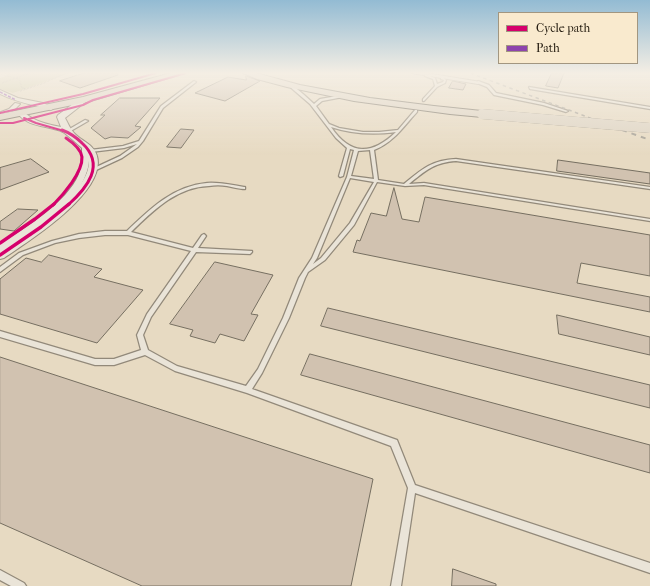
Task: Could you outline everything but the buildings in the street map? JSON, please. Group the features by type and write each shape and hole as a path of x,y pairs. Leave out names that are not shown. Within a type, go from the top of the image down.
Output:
{"main road":[{"path":"48,106 69,100"},
{"path":"1,116 18,107 48,106 82,100"},
{"path":"367,100 394,105 650,128"},
{"path":"396,100 481,112 650,124"},
{"path":"1,116 32,122"}],"street":[{"path":"0,255 73,201 89,181 95,164 88,148 68,132 26,119 18,107 10,100"},
{"path":"61,117 84,100"},
{"path":"18,107 48,106 61,117 68,132"},
{"path":"0,249 47,214 74,190 82,176 88,148"}],"lane":[{"path":"93,170 134,149 141,141 162,107 171,100"},
{"path":"308,100 327,125 349,148 356,150 372,149 392,137 416,111"},
{"path":"314,106 321,100"},
{"path":"525,100 544,104 566,111"},
{"path":"604,100 650,108"},
{"path":"68,132 86,121"},
{"path":"327,125 359,134 398,131"},
{"path":"88,148 124,147 141,141"},
{"path":"341,176 349,148"},
{"path":"307,270 323,260 352,224 376,181 372,149"},
{"path":"247,390 260,371 286,318 302,278 314,258 349,177 356,150"},
{"path":"404,185 430,165 445,160 456,160 650,188"},
{"path":"349,177 404,185 424,184 650,220"},
{"path":"128,233 153,208 179,190 188,187 210,184 222,184 244,188"},
{"path":"0,270 21,254 54,242 92,235 128,233 196,250 250,252"},
{"path":"204,236 196,250 149,316 140,335 145,352 175,368 247,390 365,432 394,444 412,488 396,586"},
{"path":"0,334 95,362 114,362 145,352"},
{"path":"412,488 650,568"},
{"path":"0,575 21,586"}],"railway":[{"path":"543,100 625,131"},
{"path":"622,130 650,140"}],"cycle path":[{"path":"0,113 55,100"},
{"path":"0,123 13,123 83,105 92,100"},
{"path":"0,255 41,227 72,201 84,188 92,175 94,163 92,154 73,135 24,118"},
{"path":"0,243 46,211 66,191 73,180 82,160 82,156 78,148 66,138"}]}
